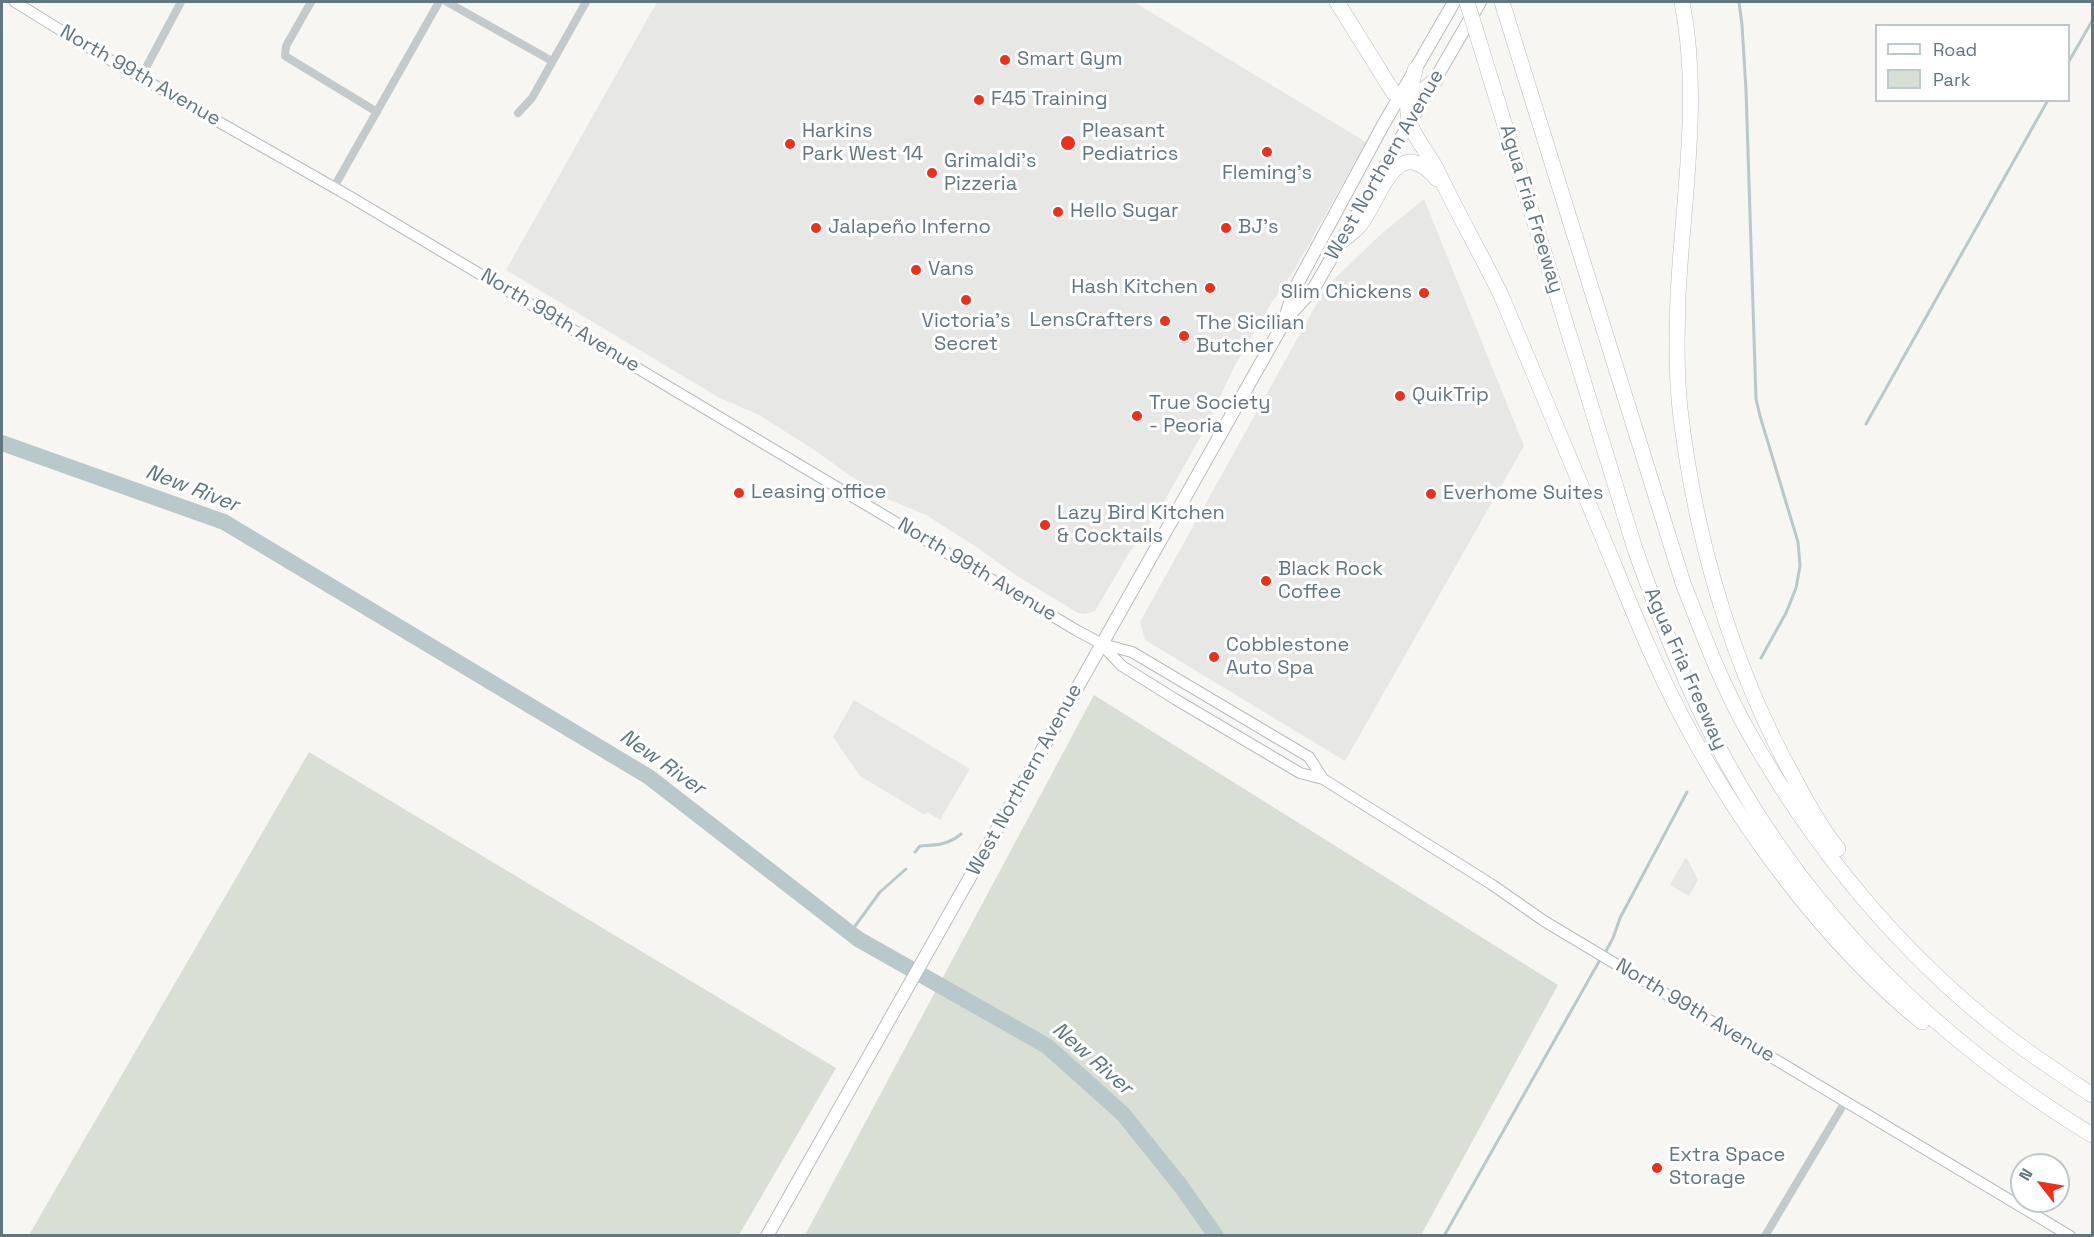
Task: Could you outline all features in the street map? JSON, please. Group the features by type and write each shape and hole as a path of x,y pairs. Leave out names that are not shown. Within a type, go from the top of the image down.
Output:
{"highway":[{"path":"1337,2 1390,88 1404,96 1422,92 1436,79"},
{"name":"Agua Fria Freeway","path":"1467,2 1635,549 1663,628 1726,762 1768,831 1826,908 1864,952 1914,1002 1992,1068 2038,1101 2092,1135"},
{"path":"1682,2 1691,62 1690,122 1678,295 1678,370 1680,407 1691,485 1707,554 1731,637 1767,727 1822,827 1857,875 1866,891 1870,906"},
{"name":"Agua Fria Freeway","path":"1504,8 1683,583 1704,636 1748,732 1818,841 1898,937 2003,1033 2092,1095"},
{"path":"1415,70 1404,96 1410,125 1436,168 1442,184 1501,295 1647,644 1680,714 1729,798 1788,881 1835,939 1905,1008 1947,1044 1992,1068"},
{"path":"1339,243 1358,227 1390,174 1399,165 1409,162 1420,164 1432,172 1442,184"}],"main road":[{"name":"North 99th Avenue","path":"15,2 334,187 1102,644 1132,652 1309,757 1323,779"},
{"name":"West Northern Avenue","path":"1415,70 1454,2"},
{"name":"West Northern Avenue","path":"1283,324 1314,288 1480,2"},
{"name":"West Northern Avenue","path":"766,1236 1283,324 1295,288 1404,96"},
{"name":"North 99th Avenue","path":"1102,644 1122,666 1175,699 1300,773 1323,779 1491,884 1544,921 2070,1236"}],"street":[{"path":"141,76 182,2"},
{"path":"311,2 286,46 285,56 377,112"},
{"path":"334,187 439,2"},
{"path":"447,2 552,61"},
{"path":"518,113 532,98 586,2"},
{"path":"1765,1236 1845,1101"}],"shaded area":[{"path":"657,2 1134,2 1366,142 1292,274 1272,302 1234,367 1205,429 1157,514 1129,553 1095,611 1085,614 1078,613 1017,576 926,515 890,500 759,415 718,397 506,270"},
{"path":"1424,199 1524,446 1345,761 1145,640 1140,622 1326,287 1380,235"},
{"path":"854,700 970,769 940,820 927,812 925,815 860,776 833,737"},
{"path":"1685,858 1698,880 1689,896 1670,885"}],"green space":[{"path":"1094,695 1558,985 1421,1235 805,1235"},
{"path":"309,752 836,1068 739,1235 29,1235"}],"waterway":[{"path":"1739,2 1746,90 1756,399 1798,542 1800,566 1796,588 1786,613 1761,658"},
{"path":"2070,60 2092,21"},
{"path":"1866,424 2047,102"},
{"name":"New River","path":"2,443 224,522 649,777 858,939 1047,1046 1123,1114 1180,1185 1216,1236"},
{"path":"1605,953 1620,918 1687,792"},
{"path":"915,852 920,846 937,845 961,834"},
{"path":"850,933 880,892 906,869"},
{"path":"1444,1236 1601,958"}],"place":[{"name":"Smart Gym","path":"1005,60"},
{"name":"F45 Training","path":"979,100"},
{"name":"Pleasant Pediatrics","path":"1068,143"},
{"name":"Harkins Park West 14","path":"790,144"},
{"name":"Fleming's","path":"1267,152"},
{"name":"Grimaldi's Pizzeria","path":"932,173"},
{"name":"Hello Sugar","path":"1058,212"},
{"name":"Jalapeño Inferno","path":"816,228"},
{"name":"BJ's","path":"1226,228"},
{"name":"Vans","path":"916,270"},
{"name":"Hash Kitchen","path":"1210,288"},
{"name":"Slim Chickens","path":"1424,293"},
{"name":"Victoria's Secret","path":"966,300"},
{"name":"LensCrafters","path":"1165,321"},
{"name":"The Sicilian Butcher","path":"1184,336"},
{"name":"QuikTrip","path":"1400,396"},
{"name":"True Society - Peoria","path":"1137,416"},
{"name":"Leasing office","path":"739,493"},
{"name":"Everhome Suites","path":"1431,494"},
{"name":"Lazy Bird Kitchen & Cocktails","path":"1045,525"},
{"name":"Black Rock Coffee","path":"1266,581"},
{"name":"Cobblestone Auto Spa","path":"1214,657"},
{"name":"Extra Space Storage","path":"1657,1168"}]}
